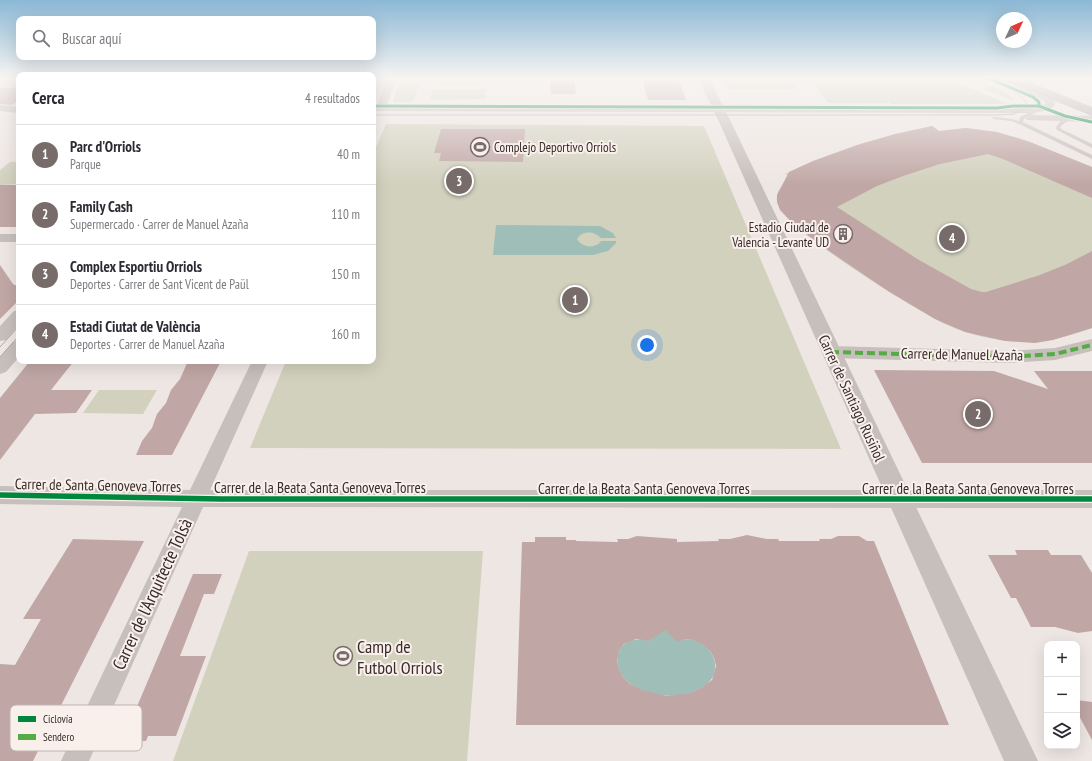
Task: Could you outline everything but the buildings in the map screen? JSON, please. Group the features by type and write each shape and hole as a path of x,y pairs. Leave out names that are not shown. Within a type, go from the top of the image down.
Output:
{"street":[{"path":"692,114 994,118 1022,121 1075,118 1092,119"},
{"name":"Carrer de Santiago Rusiñol","path":"720,114 1021,761"},
{"path":"408,118 759,114"},
{"path":"0,238 16,238"},
{"path":"0,336 16,318"},
{"name":"Carrer de Manuel Azaña","path":"830,352 1009,357 1055,354 1092,345"},
{"path":"0,368 16,349"},
{"name":"Carrer de l'Arquitecte Tolsà","path":"101,705 259,364"},
{"name":"Carrer de Santa Genoveva Torres","path":"0,495 196,498"},
{"name":"Carrer de la Beata Santa Genoveva Torres","path":"196,498 1092,499"},
{"name":"Carrer de l'Arquitecte Tolsà","path":"75,761 80,751"}],"lane":[{"path":"1022,121 1034,114"},
{"path":"1075,118 1064,120 1058,125 1059,130 1092,146"},
{"path":"1022,121 1092,157"}],"green space":[{"path":"386,124 704,126 841,449 250,448 285,364 376,364 376,147"},
{"path":"932,126 939,131 966,128 994,132 1022,139 1092,167 1092,328 1056,339 1019,342 981,336 951,327 907,303 824,248 784,213 777,201 779,190 793,178 785,174 820,159 857,146"},
{"path":"10,162 16,162 16,184 0,185 0,170"},
{"path":"99,390 157,390 143,414 83,413"},
{"name":"Camp de Futbol Orriols","path":"249,551 483,551 467,761 173,761"}],"water":[{"path":"496,225 600,226 613,233 616,238 601,238 589,232 582,234 577,239 585,246 593,246 599,244 601,241 616,241 616,243 608,251 593,255 493,255"},
{"path":"652,618 680,639 696,640 709,650 714,659 715,669 713,677 705,686 684,695 662,695 640,690 624,678 617,662 620,649 624,645 634,640 648,641 651,639"}],"tram line":[{"path":"376,115 998,115 1015,114"},
{"path":"0,347 16,329"},
{"path":"0,357 16,339"}],"marked path":[{"path":"831,352 1009,357 1055,354 1092,345"}],"cycle path":[{"path":"1059,114 1092,122"},
{"path":"0,495 221,499 1092,499"}],"place":[{"name":"Complejo Deportivo Orriols","path":"480,147"},
{"name":"Complex Esportiu Orriols","path":"459,181"},
{"name":"Estadio Ciudad de Valencia - Levante UD","path":"843,234"},
{"name":"Estadi Ciutat de València","path":"952,238"},
{"name":"Parc d'Orriols","path":"575,300"},
{"name":"Family Cash","path":"978,414"},
{"name":"Camp de Futbol Orriols","path":"343,656"}]}
